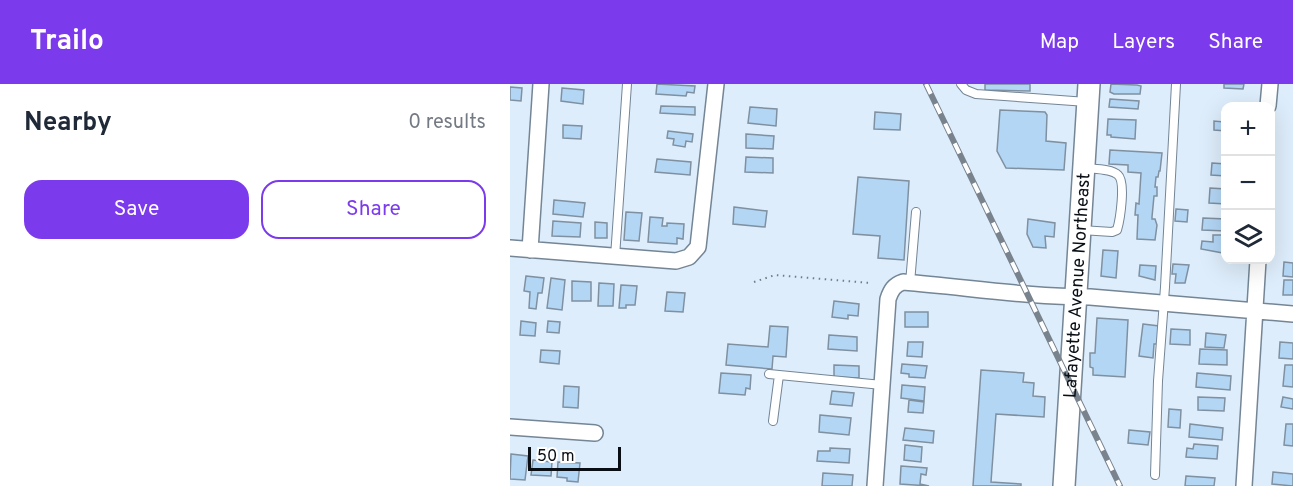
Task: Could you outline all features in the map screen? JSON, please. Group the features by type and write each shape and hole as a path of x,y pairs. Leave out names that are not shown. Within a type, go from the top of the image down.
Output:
{"street":[{"path":"530,250 541,84"},
{"path":"510,248 676,261 689,256 698,247 716,84"},
{"path":"1268,102 1270,84"},
{"name":"Lafayette Avenue Northeast","path":"1064,486 1089,93"},
{"path":"1244,486 1258,264"},
{"path":"875,486 888,299 892,288 897,284 910,283 1057,297 1293,314"},
{"path":"510,427 595,433"}],"lane":[{"path":"615,256 627,84"},
{"path":"961,84 966,90 976,94 1089,93"},
{"path":"1155,475 1157,392 1176,84"},
{"path":"1080,230 1112,232 1117,230 1123,183 1116,173 1084,168"},
{"path":"910,283 916,212"},
{"path":"770,374 882,385"},
{"path":"773,421 779,375"}],"path":[{"path":"754,282 775,275 870,284"}],"building":[{"path":"657,84 695,86 694,93 687,92 686,96 656,94"},
{"path":"985,84 1030,84 1030,91 985,90"},
{"path":"1111,84 1141,86 1140,94 1114,94 1110,92"},
{"path":"1224,84 1244,84 1243,89 1224,88"},
{"path":"510,87 522,88 521,101 510,100"},
{"path":"562,88 584,90 583,104 561,101"},
{"path":"1110,99 1139,101 1138,109 1109,107"},
{"path":"661,106 695,107 695,115 660,113"},
{"path":"750,107 777,109 776,126 748,123"},
{"path":"1000,110 1045,112 1047,115 1046,141 1066,143 1064,170 1006,168 997,151"},
{"path":"875,112 901,114 900,130 874,129"},
{"path":"1108,119 1136,120 1135,139 1107,135"},
{"path":"1214,121 1221,122 1221,131 1214,130"},
{"path":"563,125 582,126 581,139 563,138"},
{"path":"668,131 693,134 692,142 686,141 685,147 673,145 674,139 667,138"},
{"path":"746,134 774,136 773,149 746,148"},
{"path":"1110,150 1162,153 1160,171 1156,177 1157,196 1154,196 1152,217 1157,225 1155,240 1137,239 1138,215 1135,215 1136,203 1139,204 1141,173 1128,172 1128,165 1109,164"},
{"path":"746,157 773,158 773,173 745,172"},
{"path":"657,159 691,162 690,175 655,172"},
{"path":"1212,163 1221,164 1221,176 1211,175"},
{"path":"858,177 909,181 904,260 878,258 880,236 853,234"},
{"path":"1210,188 1221,189 1221,204 1209,203"},
{"path":"554,200 585,203 583,217 553,214"},
{"path":"734,207 767,211 765,227 733,224"},
{"path":"1176,209 1188,210 1187,222 1175,221"},
{"path":"626,212 642,213 639,241 624,240"},
{"path":"650,217 663,218 662,226 667,226 667,223 684,224 683,239 677,238 677,244 648,242"},
{"path":"1203,218 1221,219 1221,231 1202,230"},
{"path":"1028,219 1055,223 1054,237 1045,236 1046,248 1033,247 1027,234"},
{"path":"553,221 581,223 580,237 552,236"},
{"path":"595,222 607,223 607,238 595,238"},
{"path":"1213,235 1221,235 1221,253 1201,249 1202,241 1213,242"},
{"path":"1103,250 1118,251 1116,278 1101,276"},
{"path":"1284,262 1293,263 1293,277 1283,276"},
{"path":"1173,264 1189,265 1185,283 1175,283 1176,274 1172,274"},
{"path":"1140,265 1156,266 1155,280 1139,276"},
{"path":"526,276 544,278 542,293 538,293 536,309 529,308 530,292 524,291"},
{"path":"551,278 565,280 562,310 547,308"},
{"path":"1284,280 1293,280 1293,295 1283,295"},
{"path":"572,281 591,282 591,301 572,301"},
{"path":"599,283 614,284 613,306 598,306"},
{"path":"621,285 637,286 635,305 619,308"},
{"path":"667,292 685,293 683,312 665,311"},
{"path":"834,301 859,304 858,316 848,315 848,319 832,317"},
{"path":"905,312 928,312 928,327 905,327"},
{"path":"1097,318 1128,320 1125,377 1093,375 1093,368 1090,367 1090,353 1095,353"},
{"path":"521,321 536,323 535,336 520,335"},
{"path":"548,321 560,322 559,333 547,332"},
{"path":"1143,324 1159,326 1153,358 1139,356"},
{"path":"770,326 788,327 786,357 773,356 772,369 726,365 728,344 768,347"},
{"path":"1171,329 1190,330 1190,345 1170,344"},
{"path":"1206,333 1226,335 1224,348 1205,347"},
{"path":"829,335 857,337 857,351 828,349"},
{"path":"908,342 923,342 922,357 907,356"},
{"path":"1280,342 1293,343 1293,359 1279,358"},
{"path":"1200,349 1227,350 1227,365 1199,364"},
{"path":"541,350 560,351 559,364 540,362"},
{"path":"902,364 927,366 925,378 909,377 909,374 901,373"},
{"path":"834,365 859,366 859,378 834,377"},
{"path":"1285,365 1293,365 1293,387 1283,386"},
{"path":"981,370 1024,373 1023,382 1034,383 1033,396 1045,397 1044,417 996,414 991,482 1021,484 1021,486 973,486"},
{"path":"721,373 751,375 750,389 746,388 745,395 719,393"},
{"path":"1197,373 1231,376 1230,390 1196,387"},
{"path":"902,385 925,387 924,401 901,398"},
{"path":"564,386 579,387 578,408 563,407"},
{"path":"832,391 854,393 852,406 830,404"},
{"path":"1198,397 1225,398 1224,411 1198,410"},
{"path":"1283,397 1293,399 1293,409 1281,407"},
{"path":"909,400 924,402 923,413 908,412"},
{"path":"1169,409 1181,410 1180,428 1168,427"},
{"path":"820,415 851,418 849,435 819,432"},
{"path":"1190,424 1223,428 1222,440 1189,437"},
{"path":"1286,424 1293,424 1293,446 1284,445"},
{"path":"905,428 934,431 933,443 903,440"},
{"path":"1129,430 1150,432 1148,445 1128,443"},
{"path":"1194,444 1218,446 1217,459 1186,457 1187,448 1193,449"},
{"path":"905,445 922,447 921,462 904,460"},
{"path":"830,448 850,449 849,463 817,461 818,451 830,451"},
{"path":"511,454 528,456 525,480 510,479"},
{"path":"533,460 552,462 551,476 531,475"},
{"path":"558,462 580,463 578,482 557,477"},
{"path":"901,466 927,468 926,475 921,474 920,484 929,486 900,484"},
{"path":"1273,472 1293,474 1293,486 1272,484"},
{"path":"823,473 853,475 852,486 822,486"},
{"path":"1186,476 1215,478 1214,486 1185,486"}],"railway":[{"path":"926,84 1120,486"}]}
